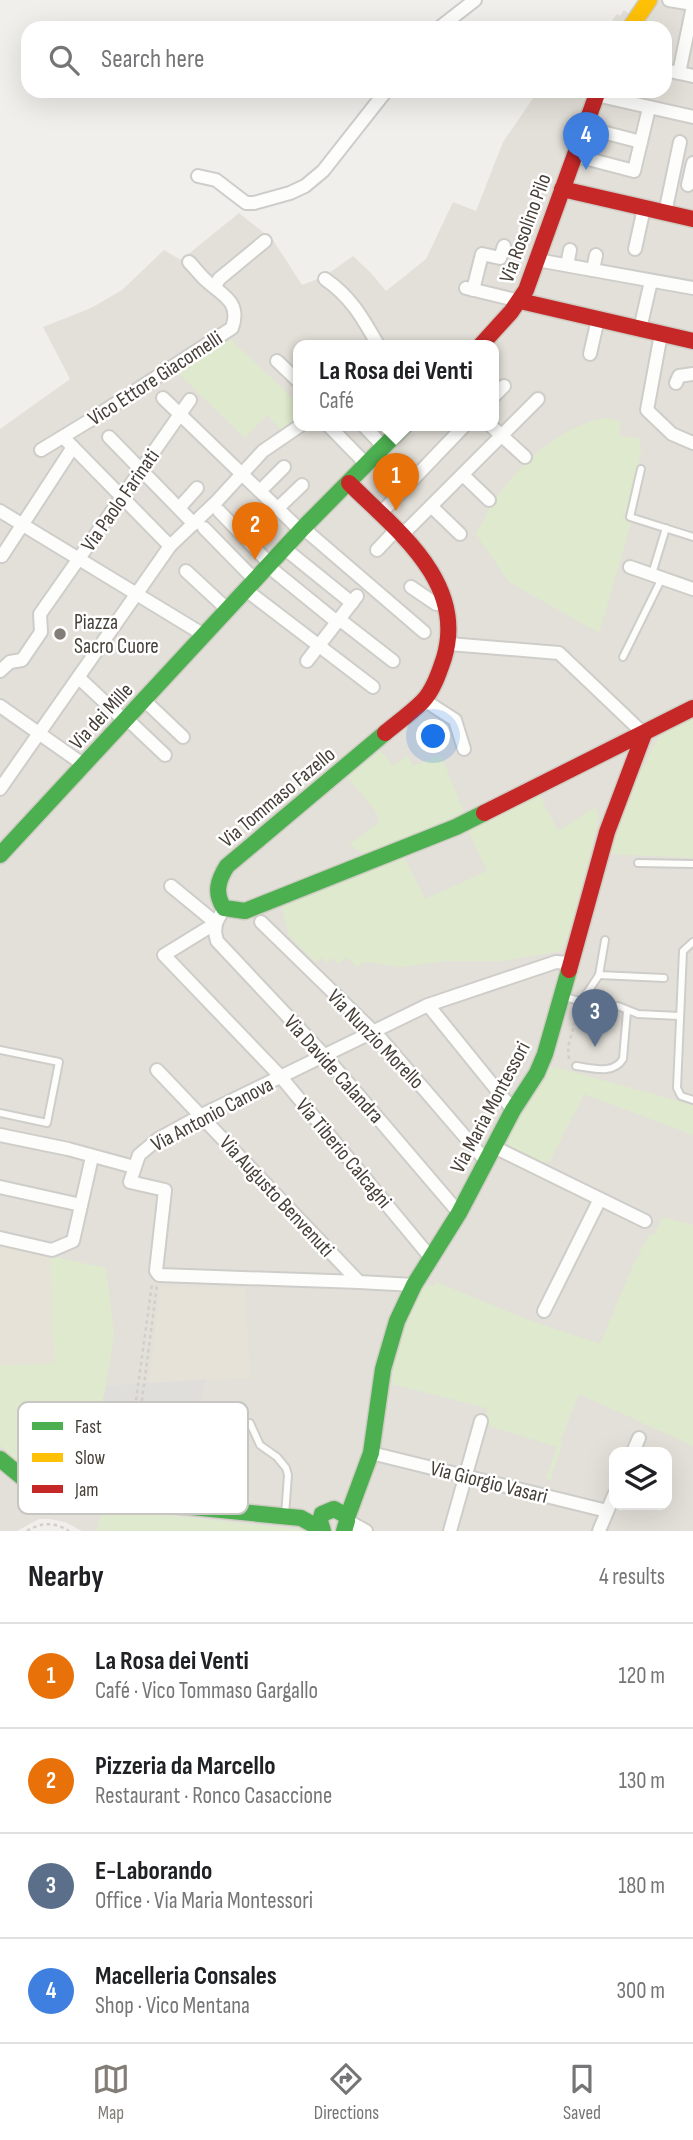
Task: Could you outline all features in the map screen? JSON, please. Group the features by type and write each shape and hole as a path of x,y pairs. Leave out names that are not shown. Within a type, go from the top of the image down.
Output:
{"main road":[{"path":"636,21 649,0"},
{"name":"Via Rosolino Pilo","path":"485,340 520,301 595,98"},
{"path":"562,189 693,219"},
{"path":"520,301 693,341"},
{"name":"Via dei Mille","path":"0,855 284,548 399,431"},
{"name":"Via Tommaso Fazello","path":"220,915 217,885 227,866 424,700 436,682 449,644 445,602 431,568 349,483"},
{"path":"220,915 244,911 456,827 693,708"},
{"name":"Via Maria Montessori","path":"322,1530 320,1518 341,1520 358,1491 371,1453 383,1370 397,1321 414,1285 459,1213 489,1153 537,1073 545,1054 607,832 644,734"},
{"path":"0,1459 18,1474"},
{"path":"248,1513 341,1520"},
{"path":"293,1517 322,1530"}],"street":[{"path":"448,21 475,0"},
{"path":"669,0 693,5 679,73"},
{"path":"672,72 693,76"},
{"path":"198,176 216,180 246,203 297,190 323,171 380,98"},
{"path":"614,98 693,117"},
{"path":"573,155 634,171 649,108"},
{"path":"583,127 641,142"},
{"path":"665,213 680,142"},
{"path":"688,185 693,163"},
{"path":"635,249 644,208"},
{"path":"215,287 219,279 265,241"},
{"path":"504,246 500,258 482,254 469,289 520,301"},
{"path":"567,265 570,250"},
{"path":"593,270 596,255"},
{"path":"537,260 693,288"},
{"name":"Vico Ettore Giacomelli","path":"41,450 232,328 232,303 189,262"},
{"path":"325,279 343,291 375,340"},
{"path":"640,329 651,281"},
{"path":"590,354 598,319"},
{"path":"661,334 647,411 672,434 693,443"},
{"path":"277,361 293,374"},
{"path":"676,383 678,376 693,374"},
{"path":"163,398 302,530 424,632"},
{"path":"377,550 431,506 538,399"},
{"name":"Via Paolo Farinati","path":"2,668 10,662 22,660 41,632 40,614 190,400"},
{"path":"0,789 170,546 199,526 241,473 263,452 293,431"},
{"path":"334,431 366,465"},
{"path":"369,431 384,447"},
{"path":"380,514 460,431"},
{"path":"497,431 524,457"},
{"path":"63,437 170,546"},
{"path":"109,437 199,526 250,585 319,645 373,687"},
{"path":"2,556 73,447"},
{"path":"260,491 284,467"},
{"path":"463,474 489,500"},
{"path":"278,508 302,485"},
{"path":"178,508 197,488"},
{"path":"431,506 460,534"},
{"path":"0,511 204,635"},
{"path":"219,511 269,565 393,662"},
{"path":"284,548 354,600 307,661"},
{"path":"630,567 693,589"},
{"path":"186,571 228,610"},
{"path":"411,587 436,604"},
{"path":"449,644 559,653 644,734"},
{"path":"79,678 165,755"},
{"path":"144,700 183,737"},
{"path":"424,700 455,720 464,749"},
{"path":"0,706 84,765"},
{"path":"171,886 220,915"},
{"name":"Via Davide Calandra","path":"220,915 215,932 218,941 325,1056 459,1213"},
{"name":"Via Tiberio Calcagni","path":"220,915 164,955 281,1077 431,1258"},
{"name":"Via Nunzio Morello","path":"261,922 374,1031 489,1153"},
{"name":"Via Antonio Canova","path":"157,1273 165,1190 130,1182 139,1155 158,1139 428,1004 556,962 570,963"},
{"path":"428,1004 513,1110"},
{"name":"Via Augusto Benvenuti","path":"157,1070 359,1282"},
{"path":"0,1135 68,1149 134,1167"},
{"path":"489,1153 600,1199 645,1221"},
{"path":"0,1238 51,1251 73,1241 92,1157"},
{"path":"0,1186 81,1205"},
{"path":"544,1311 600,1199"},
{"path":"157,1273 414,1285"},
{"path":"450,1531 481,1420"},
{"path":"635,1447 639,1438"},
{"name":"Via Giorgio Vasari","path":"371,1453 607,1511"},
{"path":"599,1531 609,1506"},
{"path":"341,1520 365,1531"}],"lane":[{"path":"641,469 630,517 693,537"},
{"path":"623,657 657,576 666,528"},
{"path":"638,863 693,864"},
{"path":"581,1002 599,975 605,940"},
{"path":"693,942 683,951 677,1088 681,1096 693,1100"},
{"path":"599,975 664,978"},
{"path":"561,996 581,1002 618,1006 638,1014 679,1016"},
{"path":"576,1066 613,1069 620,1065 623,1059 627,1011"},
{"path":"0,1050 59,1062 47,1123 0,1113"},
{"path":"250,1423 260,1445 277,1457 286,1468 293,1517"}],"path":[{"path":"576,1066 569,1060 568,1047 581,1002"},
{"path":"136,1402 151,1285 157,1273"},
{"path":"142,1402 157,1273"},
{"path":"27,1531 50,1524 60,1525 69,1531"}],"shaded area":[{"path":"640,0 693,0 693,1531 305,1531 156,1514 248,1514 248,1402 18,1402 18,1514 101,1514 97,1531 82,1531 65,1522 39,1519 17,1531 0,1531 0,429 70,379 43,327 91,308 122,290 164,250 181,260 239,213 273,240 302,285 325,276 353,256 386,291 426,259 453,202 476,211 503,142 533,98 672,98 672,21 613,21 617,14 620,16 624,10 629,14"},
{"path":"0,1244 50,1256 54,1364 0,1365"},
{"path":"161,1286 245,1288 250,1378 149,1383"},
{"path":"206,1379 202,1402 102,1402 106,1386"}],"green space":[{"path":"228,337 293,398 293,424 283,432 267,415 245,438 176,371"},
{"path":"604,418 622,421 619,436 639,438 641,451 628,510 622,517 632,520 599,633 509,582 475,533 501,491 526,463 555,439 587,423"},
{"path":"693,717 693,858 610,854 635,782 661,732"},
{"path":"380,750 393,766 407,755 413,766 441,755 464,812 368,856 349,845 380,821 374,809 347,777"},
{"path":"539,794 558,831 595,807 599,818 572,924 562,951 502,961 444,961 403,967 364,962 357,967 347,957 339,964 332,958 327,963 321,957 316,963 289,936 280,904 404,857 425,899 487,871 467,828"},
{"path":"551,1066 693,1105 693,1135 584,1094 550,1161 543,1163 501,1141"},
{"path":"662,1217 693,1225 693,1446 579,1394 560,1442 563,1444 551,1480 546,1478 557,1447 489,1426 486,1408 392,1384 398,1345 422,1284 434,1286 436,1282 529,1320 600,1344 634,1263 649,1235 655,1234"},
{"path":"50,1256 106,1268 114,1334 102,1402 18,1402 18,1461 0,1445 0,1365 54,1364"},
{"path":"101,1514 157,1514 305,1531 97,1531"}],"traffic: fast":[{"path":"0,855 303,528 399,431"},
{"path":"385,733 227,866 218,887 224,908 245,911 456,827 484,813"},
{"path":"347,1518 371,1453 383,1369 397,1321 414,1285 459,1213 513,1110 537,1073 569,970"},
{"path":"0,1459 18,1474"},
{"path":"323,1531 320,1521 322,1514 334,1509 345,1515 347,1521 344,1531"},
{"path":"248,1513 301,1518 321,1529"}],"traffic: slow":[{"path":"635,21 649,0"}],"traffic: jam":[{"path":"486,340 511,312 526,290 595,98"},
{"path":"562,189 693,219"},
{"path":"520,301 693,341"},
{"path":"349,483 387,519 423,560 445,605 448,631 444,658 435,682 422,702 385,733"},
{"path":"484,813 693,708"},
{"path":"569,970 607,832 644,734"}],"place":[{"name":"Macelleria Consales","path":"586,170"},
{"name":"La Rosa dei Venti","path":"396,511"},
{"name":"Pizzeria da Marcello","path":"255,560"},
{"name":"Piazza Sacro Cuore","path":"60,634"},
{"name":"E-Laborando","path":"595,1047"}]}
